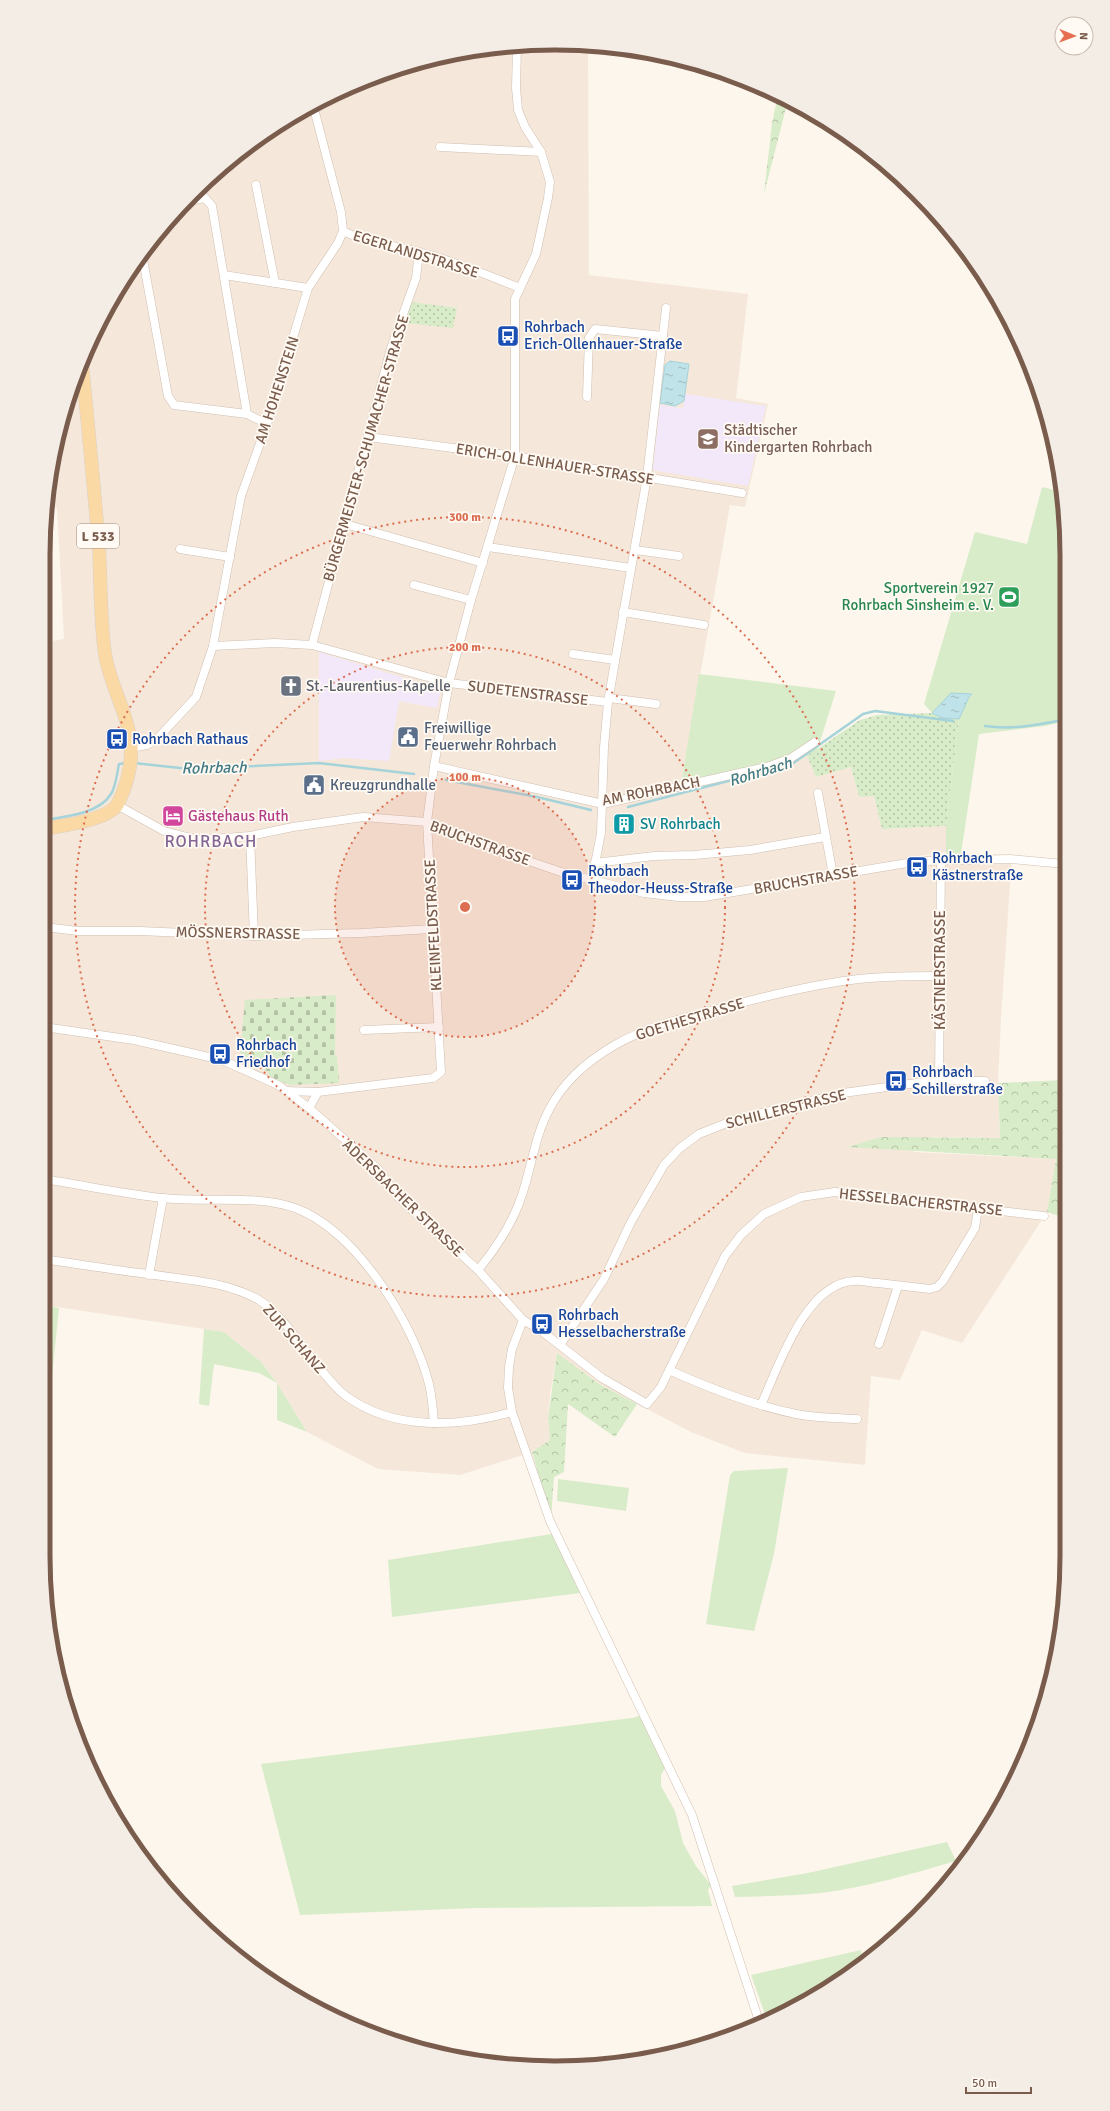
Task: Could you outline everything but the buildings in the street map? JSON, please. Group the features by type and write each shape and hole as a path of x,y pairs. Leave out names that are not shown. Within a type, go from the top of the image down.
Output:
{"main road":[{"name":"L 533","path":"83,376 99,547 105,654 109,676 128,728 130,759 122,795 117,805"},
{"path":"50,828 96,818 107,814 117,805"}],"street":[{"name":"KLEINFELDSTRASSE","path":"286,1091 318,1092 433,1078 441,1072 427,822 434,766 449,683 515,456 515,299 536,254 550,182 541,152 525,127 518,110 516,88 517,51"},
{"name":"EGERLANDSTRASSE","path":"315,112 341,212 343,231 357,238 419,252 475,270 520,288"},
{"path":"440,147 541,152"},
{"path":"256,185 275,283"},
{"path":"197,199 205,198 212,206 247,414"},
{"name":"AM HOHENSTEIN","path":"130,759 157,739 196,697 213,646 241,496 267,424 308,288 338,243 343,231"},
{"name":"BÜRGERMEISTER-SCHUMACHER-STRASSE","path":"312,645 391,348 416,278 419,252"},
{"path":"144,262 168,396 174,405 247,414 267,424"},
{"path":"224,275 308,288"},
{"path":"592,879 601,833 604,747 609,700 647,477 666,308"},
{"path":"587,397 589,338 595,329 663,336"},
{"name":"ERICH-OLLENHAUER-STRASSE","path":"368,437 515,456 742,493"},
{"path":"345,524 483,563"},
{"path":"488,547 631,568"},
{"path":"180,550 230,557"},
{"path":"635,550 679,556"},
{"path":"414,585 472,600"},
{"path":"623,612 704,625"},
{"name":"SUDETENSTRASSE","path":"213,646 275,643 312,645 449,683 656,704"},
{"path":"573,654 615,660"},
{"name":"AM ROHRBACH","path":"434,766 602,804 770,766 791,758 815,742"},
{"path":"818,793 833,875"},
{"name":"BRUCHSTRASSE","path":"117,805 164,831 182,837 199,840 250,836 293,827 356,817 393,818 427,822 476,838 520,858 561,872 644,893 678,897 704,897 891,864 941,860 1010,859 1060,864"},
{"path":"250,836 254,936"},
{"path":"595,863 654,856 750,850 826,837"},
{"name":"KÄSTNERSTRASSE","path":"939,1080 941,860"},
{"name":"MÖSSNERSTRASSE","path":"50,928 78,931 140,931 254,936 361,934 432,929"},
{"name":"GOETHESTRASSE","path":"478,1270 501,1242 514,1214 522,1195 536,1139 550,1107 566,1084 590,1062 615,1045 631,1037 684,1017 759,998 852,980 888,976 939,976"},
{"path":"364,1030 439,1027"},
{"name":"ADERSBACHER STRASSE","path":"50,1028 134,1040 222,1060 242,1068 286,1091 309,1108 379,1170 398,1197 438,1236 478,1270 523,1320 560,1345 602,1378 647,1404"},
{"name":"SCHILLERSTRASSE","path":"560,1345 604,1279 631,1222 664,1165 680,1148 699,1134 737,1119 843,1094 939,1080 986,1081"},
{"path":"309,1108 318,1092"},
{"path":"50,1180 163,1198 262,1202 295,1208 330,1227 366,1263 397,1311 424,1367 429,1385 434,1423"},
{"name":"HESSELBACHERSTRASSE","path":"647,1404 661,1387 725,1256 741,1235 764,1214 801,1197 835,1192 1044,1216"},
{"path":"149,1274 163,1198"},
{"path":"761,1405 797,1327 808,1309 821,1295 834,1285 854,1281 930,1289 937,1287 943,1281 975,1228 978,1209"},
{"name":"ZUR SCHANZ","path":"50,1260 212,1283 239,1291 260,1300 272,1310 328,1379 346,1396 377,1414 410,1421 434,1423 463,1422 512,1412"},
{"path":"879,1344 898,1286"},
{"path":"523,1320 512,1349 508,1367 508,1388 512,1412 550,1521 692,1815 758,2018"},
{"path":"669,1370 720,1393 761,1405 798,1414 857,1419"}],"shaded area":[{"path":"555,50 588,51 589,275 748,294 736,398 768,404 745,507 730,505 680,790 770,775 807,756 816,777 851,767 859,797 874,795 882,829 946,826 946,852 906,858 955,853 1012,855 998,1083 1000,1138 933,1137 913,1152 1056,1159 1047,1212 962,1343 922,1330 900,1380 871,1376 865,1465 745,1453 691,1432 599,1384 557,1353 548,1418 550,1440 532,1452 460,1475 378,1469 307,1432 277,1383 261,1362 224,1332 50,1306 50,641 64,639 57,507 52,508 54,489 67,424 88,362 102,332 135,274 154,248 175,222 222,175 274,135 303,118 362,88 393,77 424,67 489,54"},
{"name":"Städtischer Kindergarten Rohrbach","path":"685,394 766,406 748,486 653,470 660,405 683,408"},
{"path":"319,652 441,689 437,708 399,701 389,761 344,758 319,761"}],"green space":[{"path":"777,101 786,106 764,194 772,123"},
{"path":"411,302 457,308 453,328 406,323"},
{"path":"1042,487 1056,491 1059,522 1060,723 1045,726 979,734 961,854 946,854 946,826 959,719 969,697 951,693 932,713 924,704 975,532 1027,544"},
{"path":"699,674 836,691 817,751 770,775 680,791"},
{"path":"932,713 942,718 959,719 946,826 882,829 874,796 859,797 851,767 816,777 807,756 860,720 877,715"},
{"path":"336,995 335,1055 337,1057 339,1083 290,1085 270,1077 268,1072 240,1053 245,1000"},
{"path":"1060,1080 1060,1216 1047,1212 1056,1159 847,1147 881,1137 1000,1138 998,1083"},
{"path":"50,1306 59,1308 52,1376 50,1376"},
{"path":"204,1329 224,1332 261,1362 277,1383 259,1373 214,1364 209,1406 199,1404"},
{"path":"557,1353 599,1384 637,1404 615,1437 568,1404 564,1472 554,1477 551,1518 532,1452 550,1440 548,1418"},
{"path":"277,1383 307,1432 277,1420"},
{"path":"788,1468 774,1554 754,1631 706,1624 730,1475 734,1471"},
{"path":"558,1479 629,1488 626,1511 557,1501"},
{"path":"558,1533 588,1592 392,1617 388,1560"},
{"path":"646,1714 668,1762 661,1775 661,1786 675,1811 683,1843 696,1866 711,1885 708,1890 712,1906 476,1908 300,1915 261,1764 632,1718"},
{"path":"947,1842 956,1861 872,1884 821,1893 735,1897 732,1886 808,1873"},
{"path":"861,1950 862,1957 836,1976 808,1993 765,2015 751,1975"}],"water":[{"path":"670,361 689,364 684,401 675,406 660,403 665,365"},
{"path":"951,693 972,694 969,697 959,719 942,718 932,713"}],"waterway":[{"name":"Rohrbach","path":"773,769 792,764 863,714 875,711 953,721"},
{"name":"Rohrbach","path":"985,726 1015,727 1060,721"},
{"name":"Rohrbach","path":"50,819 90,810 105,801 113,791 119,764 127,763"},
{"name":"Rohrbach","path":"134,763 189,769 319,763 414,774"},
{"name":"Rohrbach","path":"628,807 759,773"},
{"name":"Rohrbach","path":"446,780 537,797 591,810"}],"place":[{"name":"Rohrbach Erich-Ollenhauer-Straße","path":"508,336"},
{"name":"Städtischer Kindergarten Rohrbach","path":"708,439"},
{"name":"Sportverein 1927 Rohrbach Sinsheim e. V.","path":"1009,597"},
{"name":"St.-Laurentius-Kapelle","path":"291,686"},
{"name":"Freiwillige Feuerwehr Rohrbach","path":"408,737"},
{"name":"Rohrbach Rathaus","path":"117,739"},
{"name":"Kreuzgrundhalle","path":"314,785"},
{"name":"Gästehaus Ruth","path":"173,816"},
{"name":"SV Rohrbach","path":"624,824"},
{"name":"Rohrbach Kästnerstraße","path":"917,867"},
{"name":"Rohrbach Theodor-Heuss-Straße","path":"572,880"},
{"name":"Rohrbach Friedhof","path":"220,1054"},
{"name":"Rohrbach Schillerstraße","path":"896,1081"},
{"name":"Rohrbach Hesselbacherstraße","path":"542,1324"}],"district":[{"name":"ROHRBACH","path":"211,841"}]}
